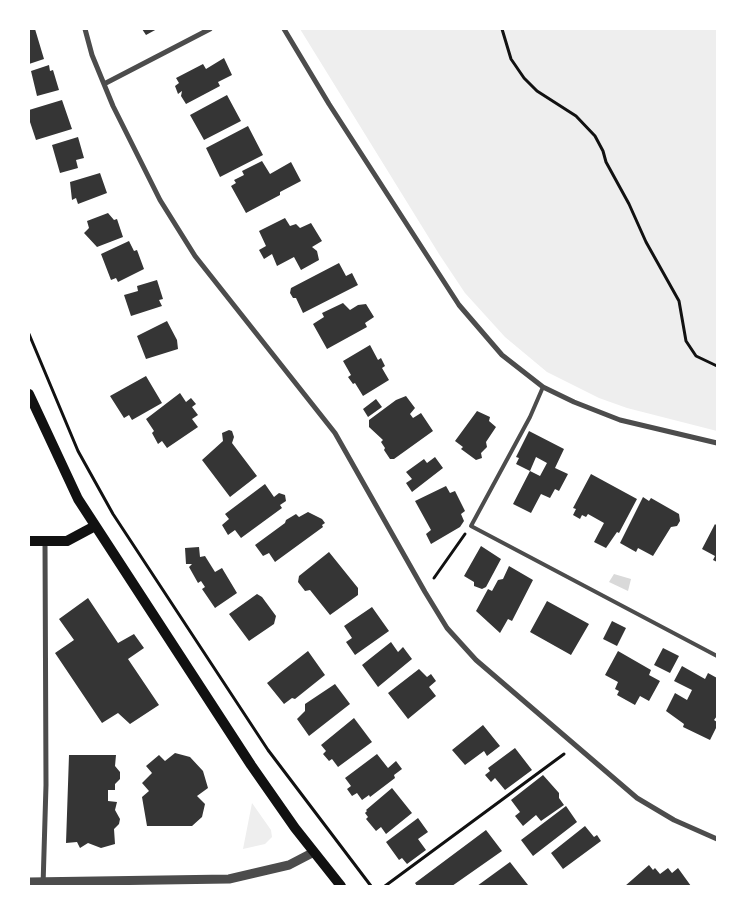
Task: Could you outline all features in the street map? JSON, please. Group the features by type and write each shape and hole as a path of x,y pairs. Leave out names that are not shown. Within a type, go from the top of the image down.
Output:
{"main road":[{"path":"29,394 74,492 95,526 251,766 341,886"},
{"path":"29,541 67,541 95,526"}],"street":[{"path":"85,29 92,56 104,84 132,147 160,200 195,256 335,433 447,628 476,660 637,798 674,820 717,839"},
{"path":"104,84 210,29"},
{"path":"284,29 357,148 459,305 502,354 543,387 574,402 620,420 717,443"},
{"path":"44,884 45,541"},
{"path":"29,882 44,884 120,882 230,883 289,865 314,852"}],"lane":[{"path":"543,387 530,417 471,526 717,656"}],"path":[{"path":"502,29 510,59 524,78 537,92 576,116 595,136 604,151 606,162 629,204 646,242 679,301 686,341 696,356 703,362 717,366"},
{"path":"29,334 78,451 113,514 268,750 370,886"},
{"path":"434,578 471,526"},
{"path":"385,886 564,754"}],"shaded area":[{"path":"300,29 717,29 717,431 627,408 599,398 547,372 505,337 465,293 439,254"},
{"path":"614,574 631,579 628,591 609,582"},
{"path":"252,803 271,830 272,837 265,844 243,849"}],"building":[{"path":"29,29 35,29 44,59 29,64"},
{"path":"142,29 157,29 146,35"},
{"path":"224,58 232,75 218,82 220,86 186,104 181,96 182,91 178,94 175,86 179,83 176,78 203,64 206,69"},
{"path":"49,65 50,71 53,70 59,90 37,96 31,71"},
{"path":"227,95 241,121 204,140 190,115"},
{"path":"62,100 72,129 36,140 29,119 29,110"},
{"path":"248,126 263,155 220,177 206,148"},
{"path":"78,137 84,158 76,160 78,168 60,173 52,145"},
{"path":"262,161 270,174 291,162 301,181 280,192 280,195 246,213 231,186 236,183 234,180 244,175 242,171"},
{"path":"100,173 107,193 78,204 76,198 72,200 70,182"},
{"path":"108,213 114,220 117,219 123,237 97,247 84,233 89,228 87,221"},
{"path":"285,218 290,226 296,224 300,228 311,223 322,241 312,247 317,251 319,260 301,270 294,257 277,266 272,254 264,259 259,250 266,246 259,231"},
{"path":"129,241 134,251 137,250 144,269 118,282 116,278 111,280 101,254"},
{"path":"339,263 346,276 352,273 358,285 303,313 296,298 293,298 290,293 291,288"},
{"path":"157,280 163,299 159,300 162,306 131,316 124,295 138,291 137,286"},
{"path":"343,303 350,310 358,305 366,304 374,317 365,323 367,327 327,349 313,324 324,317 322,313"},
{"path":"167,321 177,340 178,349 146,359 137,336"},
{"path":"370,345 378,360 381,358 385,366 382,368 389,380 363,396 355,383 353,384 348,377 351,375 343,361"},
{"path":"146,376 162,403 132,420 129,415 124,418 110,396"},
{"path":"180,393 186,402 191,398 196,404 192,407 198,415 192,419 198,427 167,448 162,441 158,444 152,433 154,431 146,419"},
{"path":"406,396 415,408 410,414 413,418 421,413 433,431 394,459 390,459 381,442 383,440 369,427 369,420 396,400"},
{"path":"376,399 382,407 368,417 363,409"},
{"path":"477,411 490,417 489,421 496,427 486,442 487,447 481,453 482,458 476,460 461,449 463,447 455,441"},
{"path":"229,430 232,431 234,437 232,443 257,476 230,497 202,460 223,441 222,433"},
{"path":"529,431 564,449 555,468 568,474 559,491 555,489 550,498 541,494 531,513 513,504 530,471 516,464 519,458 516,457","holes":["536,457 547,463 540,476 530,471"]},
{"path":"435,457 443,468 412,492 406,483 412,479 406,472 424,459 427,463"},
{"path":"591,474 637,499 619,533 617,532 606,548 594,542 604,523 588,514 586,517 582,515 580,519 573,515 576,509 573,508"},
{"path":"265,484 274,497 279,493 285,495 286,501 280,505 282,508 241,538 235,530 228,535 222,525 229,519 225,514"},
{"path":"446,486 450,493 455,491 465,511 461,514 464,521 460,527 431,544 426,534 431,530 415,501"},
{"path":"643,497 649,501 651,498 679,514 680,521 677,526 671,527 653,556 638,548 636,552 620,543"},
{"path":"308,512 322,519 325,523 322,525 323,527 275,562 269,553 263,556 255,545 285,523 286,520 296,514 299,517"},
{"path":"715,524 717,526 717,562 713,560 715,556 702,549"},
{"path":"481,546 501,559 486,587 482,589 474,586 474,582 464,576"},
{"path":"199,547 200,557 205,556 215,572 222,568 237,593 215,608 202,589 205,587 201,581 198,583 189,567 192,564 186,564 185,548"},
{"path":"329,552 358,588 358,595 330,615 310,590 305,591 298,582 299,576"},
{"path":"509,566 533,580 512,621 508,619 500,633 476,611 488,589 492,591 498,580 503,579"},
{"path":"257,594 262,597 276,616 274,624 249,641 229,614"},
{"path":"88,598 118,643 134,634 144,648 128,659 159,705 130,724 118,713 102,723 55,653 74,640 59,619"},
{"path":"547,601 589,624 571,655 530,632"},
{"path":"372,607 389,631 355,655 346,642 352,638 344,626"},
{"path":"612,621 626,628 617,646 603,639"},
{"path":"391,642 398,652 403,647 412,659 378,687 362,665"},
{"path":"663,648 679,656 670,673 654,665"},
{"path":"308,651 325,675 295,699 292,698 284,704 267,683"},
{"path":"618,651 651,670 649,675 660,681 649,701 640,696 635,705 617,695 619,691 615,689 618,682 605,675"},
{"path":"682,666 705,679 708,673 717,678 717,716 714,720 717,722 717,726 710,740 683,727 684,724 666,711 675,693 687,700 692,690 674,681"},
{"path":"419,669 427,677 431,674 436,681 429,687 436,696 408,719 388,693"},
{"path":"335,684 350,704 309,736 297,719 305,711 305,704"},
{"path":"354,718 372,742 338,767 332,759 329,761 323,754 326,751 321,745"},
{"path":"483,725 500,746 487,756 484,751 465,765 452,750"},
{"path":"515,748 532,770 505,790 495,778 491,782 485,775 490,771 488,768"},
{"path":"175,753 190,757 203,771 208,788 197,796 205,804 202,817 192,826 147,826 142,797 149,791 142,783 152,773 146,766 159,755 165,761"},
{"path":"377,754 388,768 396,761 402,769 394,775 395,778 370,797 369,795 362,800 357,793 352,796 347,789 351,786 345,778"},
{"path":"69,755 116,755 115,766 120,772 120,779 115,784 115,790 108,790 108,801 117,802 115,810 120,819 119,824 114,829 115,844 101,848 88,843 80,848 77,842 66,843"},
{"path":"543,775 559,793 559,798 564,805 541,821 536,815 523,826 515,816 520,812 511,800"},
{"path":"392,788 412,813 386,834 381,827 376,831 366,819 368,817 365,813 366,810"},
{"path":"566,806 577,822 533,856 521,840"},
{"path":"418,818 428,832 418,839 426,850 407,864 402,858 399,860 386,842"},
{"path":"585,826 594,837 597,835 601,841 563,869 551,853"},
{"path":"486,830 502,851 452,886 417,886 415,883"},
{"path":"510,862 528,885 477,886"},
{"path":"649,865 660,874 668,868 672,873 678,868 691,886 625,886"}]}
